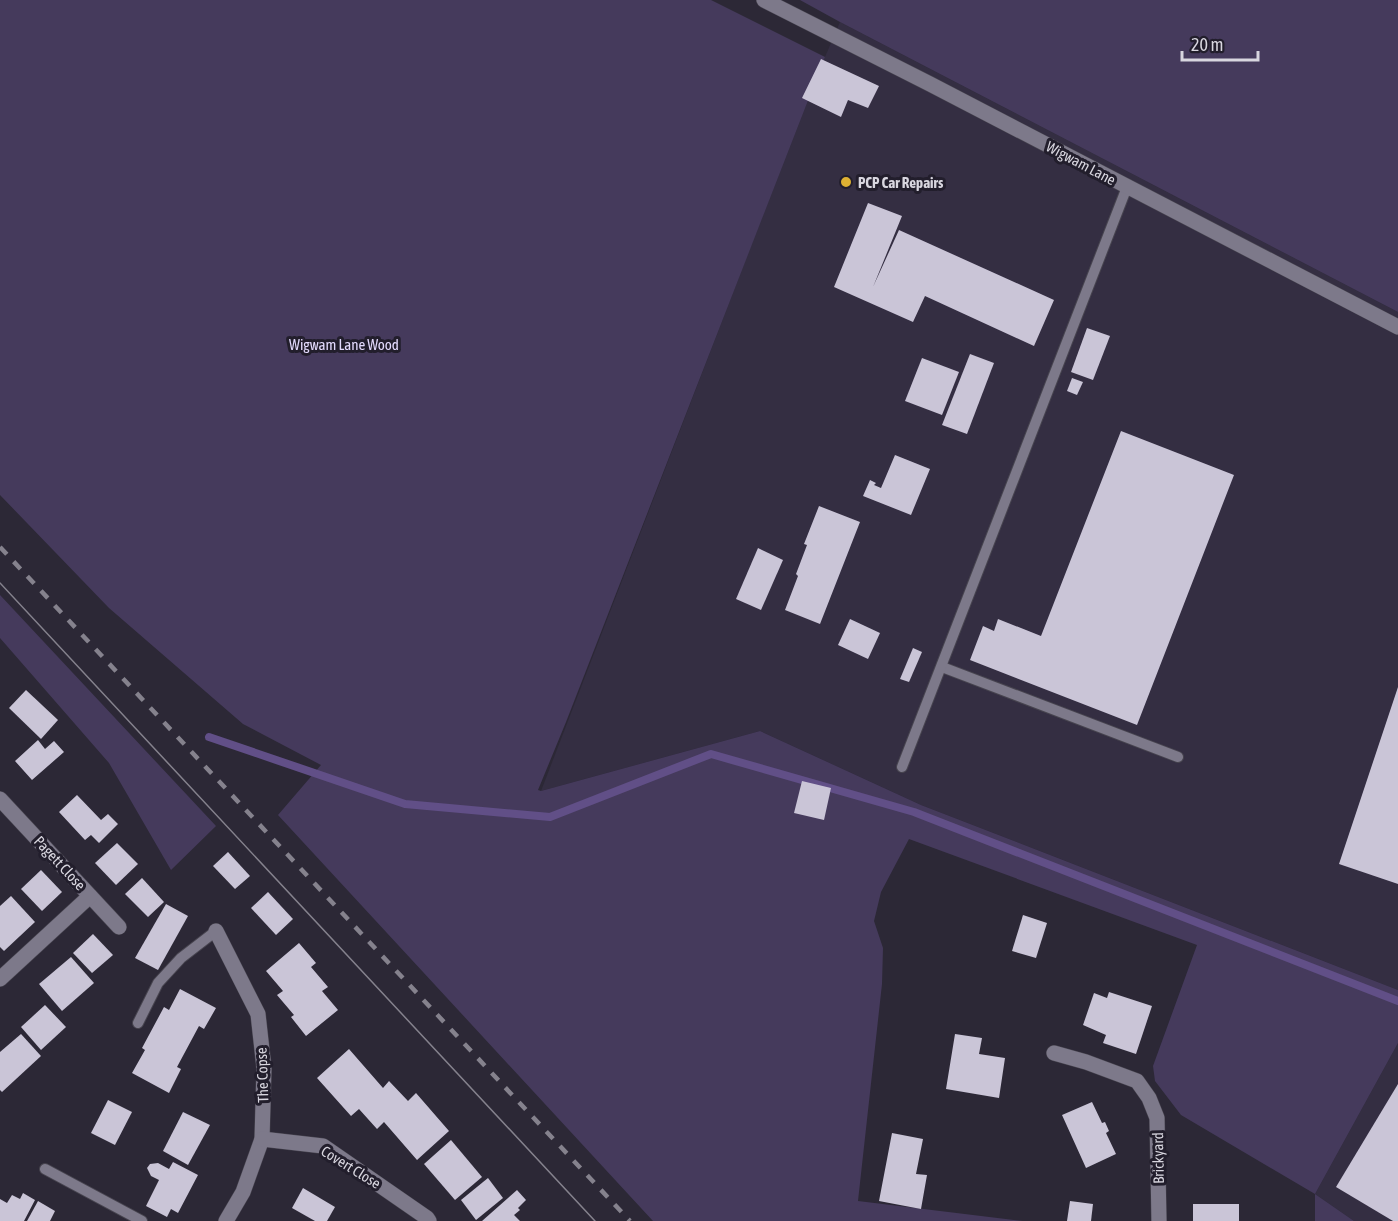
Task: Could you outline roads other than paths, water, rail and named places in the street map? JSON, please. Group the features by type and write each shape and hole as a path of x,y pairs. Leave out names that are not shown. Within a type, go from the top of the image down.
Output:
{"street":[{"name":"Wigwam Lane","path":"764,0 1398,327"},
{"name":"Pagett Close","path":"0,799 119,927"},
{"path":"0,979 90,896"},
{"name":"The Copse","path":"216,931 258,1014 264,1068 262,1139 243,1192 226,1221"},
{"name":"Brickyard","path":"1054,1053 1137,1081 1149,1098 1157,1119 1159,1221"},
{"name":"Covert Close","path":"262,1139 323,1146 429,1221"}],"lane":[{"path":"902,767 1127,187"},
{"path":"942,667 1178,757"},
{"path":"138,1023 158,983 181,958 216,931"},
{"path":"45,1169 142,1221"}],"waterway":[{"path":"209,737 405,804 550,817 711,754 914,812 1398,1001"}],"tram line":[{"path":"0,583 595,1221"}],"railway":[{"path":"0,547 630,1221"}],"place":[{"name":"PCP Car Repairs","path":"846,182"}],"park label":[{"name":"Wigwam Lane Wood","path":"344,344"}]}
